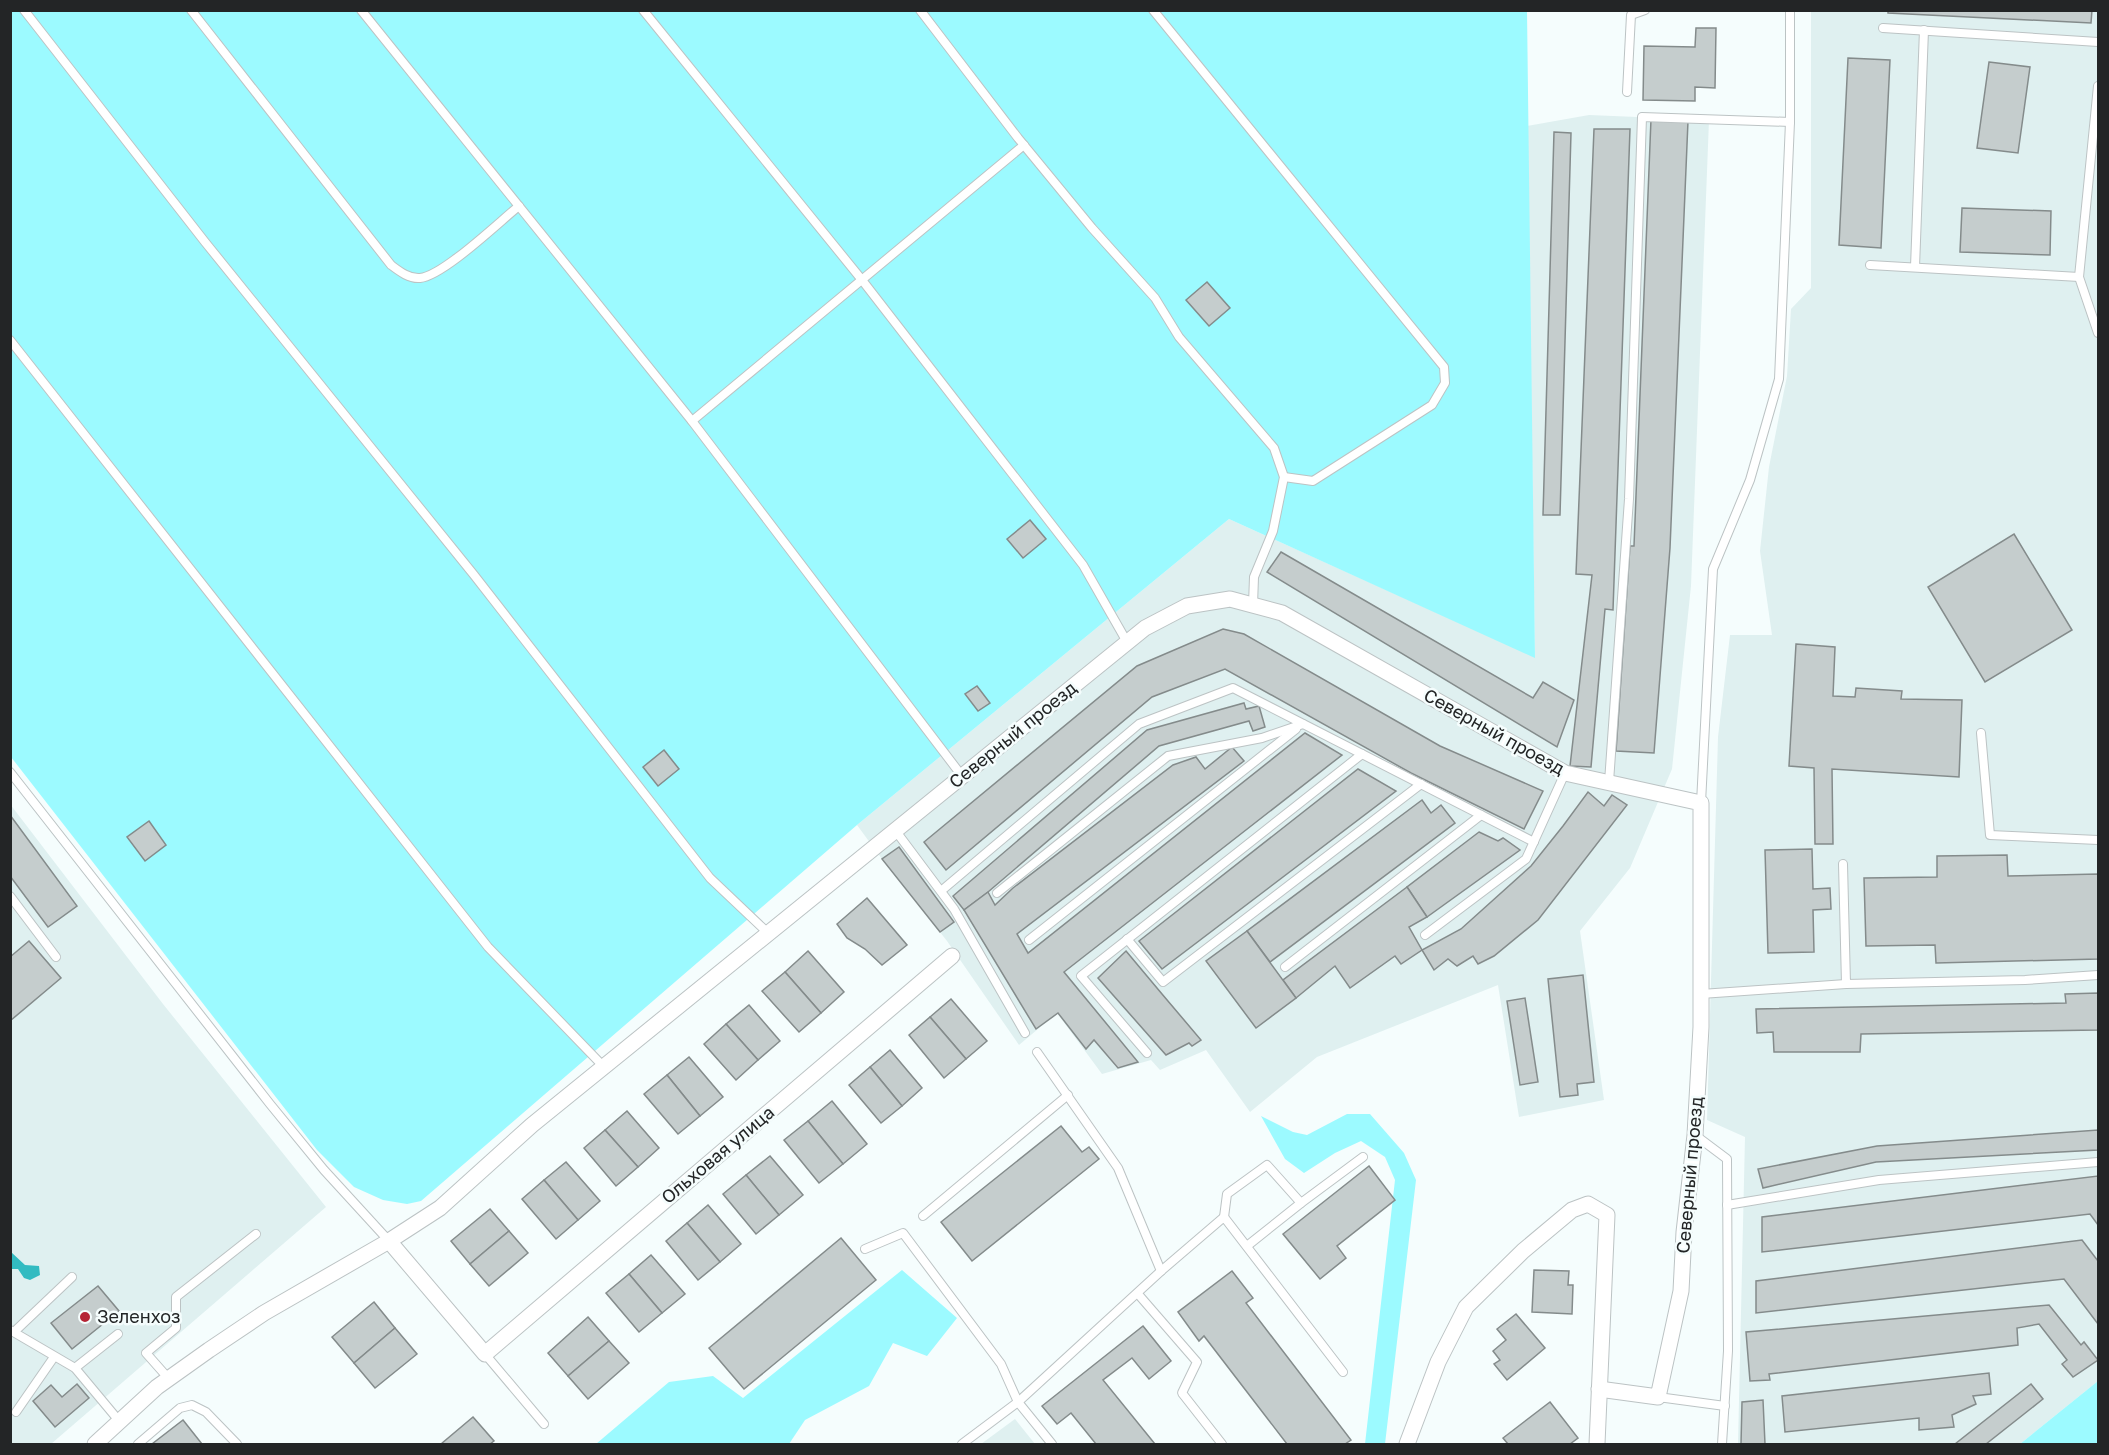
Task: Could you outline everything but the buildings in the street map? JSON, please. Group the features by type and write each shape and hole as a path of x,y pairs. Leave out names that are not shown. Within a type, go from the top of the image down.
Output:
{"street":[{"name":"Северный проезд","path":"98,1444 157,1387 264,1313 389,1241 440,1208 532,1125 1145,628 1187,606 1230,599 1282,613 1565,773 1701,802 1701,994 1695,1135 1684,1232 1681,1291 1658,1397"},
{"name":"Ольховая улица","path":"485,1354 952,956"},
{"path":"1407,1444 1438,1362 1466,1307 1523,1251 1572,1210 1588,1204 1607,1215 1597,1444"},
{"path":"389,1241 485,1354"},
{"path":"1599,1389 1658,1397"}],"lane":[{"path":"24,10 205,242 474,575 710,878 768,933"},
{"path":"191,10 391,265 408,276 421,278 442,269 519,206"},
{"path":"361,10 692,421 962,776"},
{"path":"643,10 862,280 1083,565 1127,642"},
{"path":"920,10 1024,145 1092,228 1155,298 1179,337 1274,448 1284,477 1273,531 1254,577 1253,605"},
{"path":"1153,10 1444,368 1445,383 1432,405 1313,481 1284,477"},
{"path":"1627,92 1631,15 1645,10"},
{"path":"1701,802 1713,569 1750,480 1779,379 1790,122 1790,10"},
{"path":"1882,28 2098,42"},
{"path":"1915,267 1924,30"},
{"path":"2098,86 2079,277 2098,333"},
{"path":"1609,782 1629,499 1642,117 1790,122"},
{"path":"692,421 1024,145"},
{"path":"1870,265 2079,277"},
{"path":"10,340 488,947 603,1067"},
{"path":"941,891 1139,724 1233,688 1534,842"},
{"path":"997,893 1168,756 1262,738 1303,724"},
{"path":"1029,940 1303,724"},
{"path":"1981,733 1990,835 2098,840"},
{"path":"1147,1053 1081,976 1362,754"},
{"path":"10,772 270,1104 324,1170 389,1241"},
{"path":"1425,935 1526,859 1565,773"},
{"path":"1127,939 1163,982 1421,784"},
{"path":"1285,967 1481,815"},
{"path":"900,826 954,909 1025,1033"},
{"path":"1843,864 1846,984"},
{"path":"10,896 56,957"},
{"path":"1701,994 1846,984 2025,980 2098,975"},
{"path":"1037,1052 1118,1168 1161,1271"},
{"path":"923,1216 1068,1095"},
{"path":"1695,1135 1727,1159 1728,1351 1722,1444"},
{"path":"1246,1246 1363,1157"},
{"path":"1727,1205 1879,1180 2098,1162"},
{"path":"962,1444 1018,1402 1161,1271 1224,1217 1227,1194 1267,1165 1301,1203"},
{"path":"1224,1217 1343,1372"},
{"path":"865,1249 903,1233 1001,1364 1018,1402 1052,1444"},
{"path":"169,1379 146,1353 176,1328 176,1297 256,1234"},
{"path":"72,1277 12,1331 75,1368 120,1422"},
{"path":"1138,1293 1197,1362 1182,1393 1222,1444"},
{"path":"75,1368 118,1334"},
{"path":"485,1354 544,1424"},
{"path":"16,1412 54,1357"},
{"path":"1658,1397 1725,1406"},
{"path":"138,1444 180,1408 192,1405 206,1412 237,1444"}],"shaded area":[{"path":"11,11 1527,11 1535,658 1229,519 857,825 421,1201 407,1204 383,1200 354,1187 317,1150 11,757"},
{"path":"1811,11 2098,11 2098,1381 2020,1444 1738,1444 1745,1137 1707,1120 1718,737 1730,635 1772,635 1760,551 1769,467 1787,376 1791,309 1811,288"},
{"path":"1589,115 1709,120 1691,586 1672,769 1630,868 1580,931 1604,1100 1519,1117 1498,985 1317,1057 1250,1112 1206,1050 1160,1070 1151,1060 1102,1074 1057,1013 1019,1045 947,941 857,825 1229,519 1535,657 1527,126"},
{"name":"Зеленхоз","path":"10,804 163,1004 326,1207 51,1444 11,1444"},
{"path":"1347,1114 1370,1114 1404,1153 1416,1180 1385,1444 1365,1444 1395,1180 1385,1157 1361,1141 1335,1153 1304,1173 1285,1159 1261,1116 1293,1132 1307,1135"},
{"path":"11,1252 25,1265 39,1266 40,1275 30,1280 24,1278 18,1269 11,1269"},
{"path":"902,1270 957,1318 927,1356 893,1343 869,1386 805,1420 789,1444 596,1444 669,1382 713,1376 743,1398"},
{"path":"2098,1381 2098,1444 2020,1444"},
{"path":"1015,1419 1035,1444 981,1444"}],"place":[{"name":"Зеленхоз","path":"85,1317"}]}
